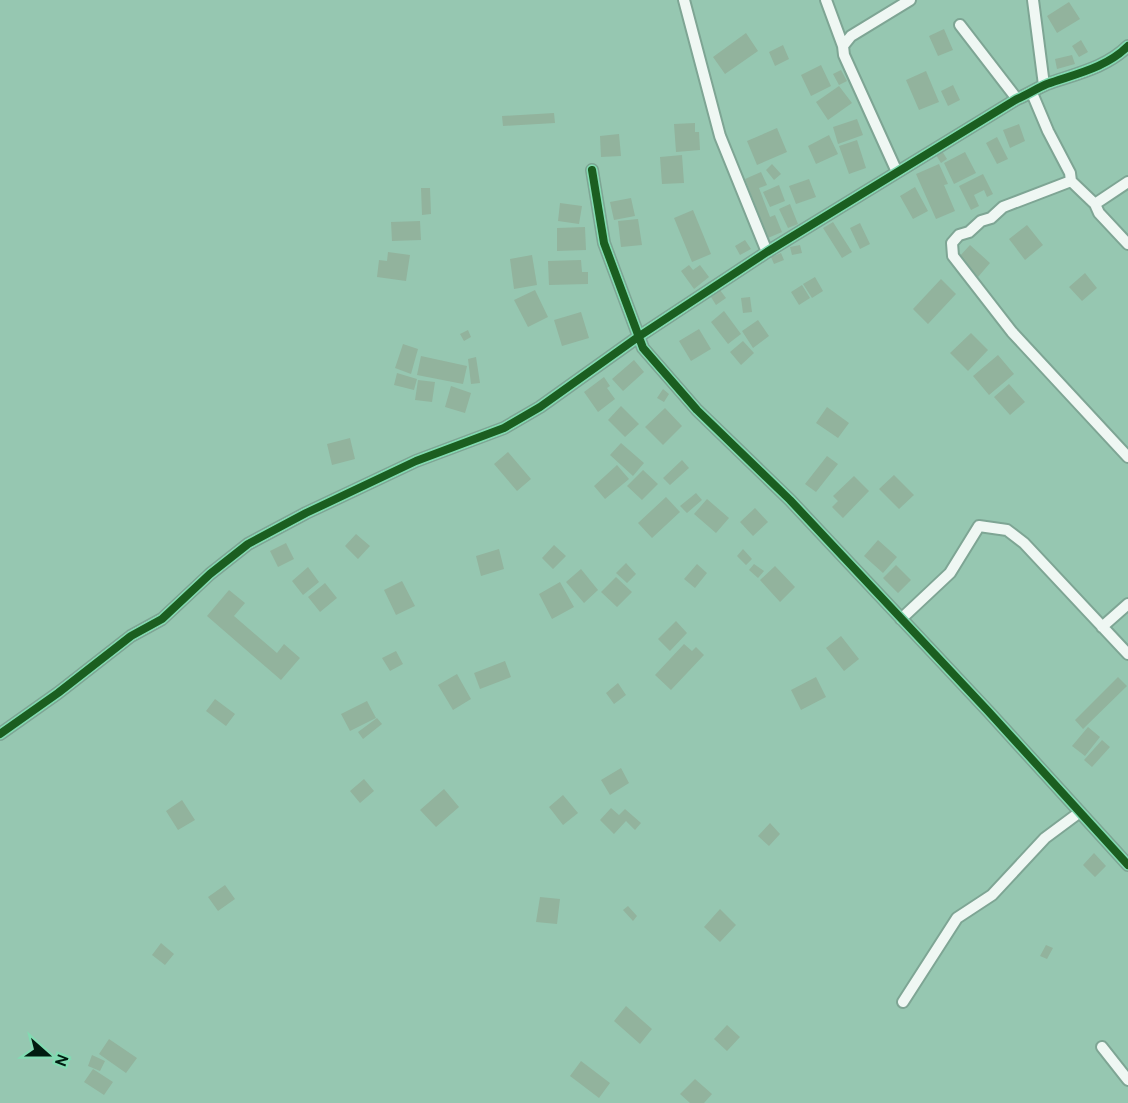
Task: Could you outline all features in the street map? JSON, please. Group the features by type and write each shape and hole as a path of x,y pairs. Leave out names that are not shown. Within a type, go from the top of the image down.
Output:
{"street":[{"path":"684,0 720,136 767,252"},
{"path":"826,0 843,46 843,56 897,172"},
{"path":"843,46 851,36 910,0"},
{"path":"1033,0 1044,85"},
{"path":"960,26 1017,99"},
{"path":"0,734 58,693 131,636 162,619 210,574 248,544 306,513 416,461 504,428 540,407 638,337 767,252 897,172 1017,99 1044,85 1074,76 1117,58 1128,46"},
{"path":"1032,93 1048,131 1070,173 1071,181 1095,204 1099,213 1128,244"},
{"path":"592,170 604,243 643,348 697,410 790,500 901,618 1128,865"},
{"path":"1071,181 1003,207 991,218 981,221 969,232 959,235 952,243 953,256 1012,332 1128,457"},
{"path":"1095,204 1128,182"},
{"path":"901,618 950,573 979,526 1007,530 1024,543 1128,654"},
{"path":"1102,627 1128,603"},
{"path":"903,1002 957,918 992,895 1045,838 1080,812"},
{"path":"1102,1047 1128,1080"}],"building":[{"path":"1069,2 1080,19 1057,33 1047,16"},
{"path":"944,29 953,50 938,56 929,36"},
{"path":"746,33 758,51 725,74 713,57"},
{"path":"1081,40 1088,52 1079,57 1072,46"},
{"path":"783,45 789,59 775,66 769,52"},
{"path":"1072,55 1075,64 1057,69 1055,59"},
{"path":"821,65 831,86 811,96 801,75"},
{"path":"841,70 847,81 839,85 833,74"},
{"path":"926,71 939,102 919,110 906,80"},
{"path":"953,85 960,100 948,106 941,91"},
{"path":"839,86 852,103 828,120 816,102"},
{"path":"554,113 555,123 503,126 502,116"},
{"path":"857,119 863,135 838,144 833,127"},
{"path":"695,123 695,132 699,132 700,150 676,152 674,124"},
{"path":"1019,124 1025,141 1010,148 1003,130"},
{"path":"777,128 787,152 757,165 747,141"},
{"path":"619,134 621,156 601,157 600,136"},
{"path":"829,135 838,154 816,164 808,146"},
{"path":"997,137 1008,159 997,164 986,143"},
{"path":"857,140 866,168 849,174 839,146"},
{"path":"942,151 947,159 941,163 936,155"},
{"path":"965,152 976,173 954,184 944,163"},
{"path":"682,155 684,183 662,184 660,157"},
{"path":"772,164 781,174 774,180 766,170"},
{"path":"939,164 948,184 944,185 955,211 936,219 916,174"},
{"path":"761,172 767,185 759,188 770,217 775,215 782,232 768,238 745,179"},
{"path":"983,174 993,194 987,197 984,190 974,195 979,206 971,210 959,186"},
{"path":"809,179 816,197 796,204 789,186"},
{"path":"779,185 785,201 770,207 763,192"},
{"path":"915,187 928,211 913,219 900,196"},
{"path":"421,188 430,188 431,214 422,215"},
{"path":"631,198 635,216 614,220 610,202"},
{"path":"560,203 582,206 579,224 558,221"},
{"path":"790,204 798,224 788,228 779,209"},
{"path":"693,210 711,254 692,262 674,218"},
{"path":"638,219 642,245 621,247 618,221"},
{"path":"420,221 421,240 392,241 391,222"},
{"path":"833,222 852,252 842,258 823,228"},
{"path":"860,223 870,244 860,249 850,228"},
{"path":"1027,225 1043,245 1025,260 1009,239"},
{"path":"585,227 586,250 557,251 557,228"},
{"path":"745,240 751,249 740,255 735,246"},
{"path":"800,245 802,253 792,255 790,247"},
{"path":"970,245 990,263 978,277 958,258"},
{"path":"388,252 410,255 406,281 377,277 379,260 387,261"},
{"path":"781,253 784,260 774,264 771,257"},
{"path":"532,255 537,285 514,289 510,259"},
{"path":"581,260 582,272 588,272 588,284 549,285 548,261"},
{"path":"689,265 693,270 700,265 709,277 694,289 681,271"},
{"path":"1085,273 1097,288 1082,301 1069,287"},
{"path":"815,277 823,291 812,298 803,284"},
{"path":"941,279 956,294 928,324 913,309"},
{"path":"802,285 810,298 799,305 791,292"},
{"path":"535,290 548,317 528,327 514,300"},
{"path":"720,290 726,298 716,305 711,297"},
{"path":"750,297 752,312 743,313 741,298"},
{"path":"724,311 741,334 728,344 711,322"},
{"path":"581,312 589,338 562,346 554,320"},
{"path":"758,320 769,336 753,348 742,331"},
{"path":"699,329 711,349 691,361 679,341"},
{"path":"468,330 471,337 464,341 460,334"},
{"path":"971,333 988,350 968,371 950,353"},
{"path":"743,341 754,353 741,365 730,352"},
{"path":"403,344 418,349 411,374 395,368"},
{"path":"998,355 1014,374 989,395 973,376"},
{"path":"421,356 467,366 463,384 417,375"},
{"path":"476,357 480,383 471,384 468,359"},
{"path":"634,360 644,372 623,391 612,379"},
{"path":"397,373 417,379 414,390 394,385"},
{"path":"604,377 610,386 607,388 615,399 598,412 584,392"},
{"path":"418,380 435,382 432,402 415,400"},
{"path":"1009,384 1025,402 1010,415 994,397"},
{"path":"451,386 471,393 465,413 445,407"},
{"path":"663,389 669,394 664,402 657,398"},
{"path":"621,406 639,424 625,437 608,420"},
{"path":"827,407 849,423 838,438 816,423"},
{"path":"665,408 682,426 663,445 645,427"},
{"path":"350,438 355,459 332,465 327,444"},
{"path":"621,443 644,463 633,476 610,455"},
{"path":"508,452 531,479 517,491 494,464"},
{"path":"827,456 838,464 816,492 805,484"},
{"path":"682,460 689,468 670,485 663,478"},
{"path":"617,465 629,479 605,499 594,486"},
{"path":"643,470 658,484 642,500 627,486"},
{"path":"894,475 914,495 899,509 879,489"},
{"path":"854,476 869,491 843,518 832,507 838,501 833,496"},
{"path":"696,493 702,500 687,513 680,506"},
{"path":"666,497 680,512 652,538 638,523"},
{"path":"707,499 729,518 716,533 694,514"},
{"path":"755,508 768,522 753,536 740,522"},
{"path":"356,534 370,546 358,559 345,546"},
{"path":"878,540 897,557 883,573 864,556"},
{"path":"286,543 294,559 278,567 270,551"},
{"path":"554,545 566,556 553,569 542,558"},
{"path":"499,549 504,569 481,576 476,556"},
{"path":"743,549 752,559 746,565 737,556"},
{"path":"626,563 636,574 627,583 616,573"},
{"path":"697,564 707,573 695,588 684,579"},
{"path":"754,564 764,571 758,578 749,570"},
{"path":"896,565 911,580 898,593 883,578"},
{"path":"775,566 795,587 780,602 760,580"},
{"path":"308,567 319,582 303,595 292,581"},
{"path":"581,569 598,590 584,603 566,582"},
{"path":"616,577 632,592 617,607 601,592"},
{"path":"402,581 415,606 396,615 384,590"},
{"path":"560,582 574,607 552,619 539,594"},
{"path":"325,583 337,598 320,612 308,597"},
{"path":"229,590 245,603 234,616 277,653 284,644 300,658 281,680 207,616"},
{"path":"676,621 687,633 670,651 658,639"},
{"path":"841,636 859,659 844,671 826,648"},
{"path":"684,644 692,651 696,647 704,655 671,690 655,675"},
{"path":"396,651 403,664 390,671 382,658"},
{"path":"505,661 511,677 480,689 474,673"},
{"path":"457,674 471,699 453,710 438,685"},
{"path":"816,677 826,697 801,710 791,690"},
{"path":"1118,677 1127,686 1083,729 1075,720"},
{"path":"618,683 626,695 614,704 606,693"},
{"path":"215,699 235,714 226,726 206,711"},
{"path":"367,701 376,718 350,731 341,714"},
{"path":"377,718 382,724 363,739 358,732"},
{"path":"1088,727 1100,737 1085,756 1072,746"},
{"path":"1102,740 1110,747 1092,767 1084,760"},
{"path":"621,768 629,783 610,795 601,780"},
{"path":"364,779 374,791 360,803 350,791"},
{"path":"444,789 459,807 436,827 420,810"},
{"path":"563,795 578,813 563,825 549,807"},
{"path":"182,800 195,820 178,830 166,811"},
{"path":"611,808 619,815 625,809 641,823 635,830 626,821 614,834 600,820"},
{"path":"770,823 780,834 769,846 758,836"},
{"path":"1094,853 1106,866 1095,877 1083,865"},
{"path":"225,885 235,899 218,911 208,897"},
{"path":"540,897 560,899 557,924 536,922"},
{"path":"628,906 637,916 633,921 623,910"},
{"path":"720,909 736,925 720,942 704,927"},
{"path":"161,943 174,954 165,965 152,955"},
{"path":"1046,945 1053,948 1047,959 1040,956"},
{"path":"626,1006 652,1029 640,1044 614,1021"},
{"path":"727,1025 740,1037 727,1051 714,1039"},
{"path":"109,1039 137,1058 126,1073 99,1054"},
{"path":"92,1055 105,1061 100,1071 88,1066"},
{"path":"581,1061 610,1083 599,1098 570,1076"},
{"path":"93,1069 113,1082 104,1095 84,1082"},
{"path":"695,1079 712,1094 704,1103 690,1103 680,1094"}],"cycle path":[{"path":"0,734 58,693 131,636 162,619 210,574 248,544 306,513 416,461 504,428 540,407 638,337 767,252 1017,99 1047,84 1100,65 1128,46"},
{"path":"592,170 604,243 643,348 697,410 790,500 988,711 1128,865"}]}
